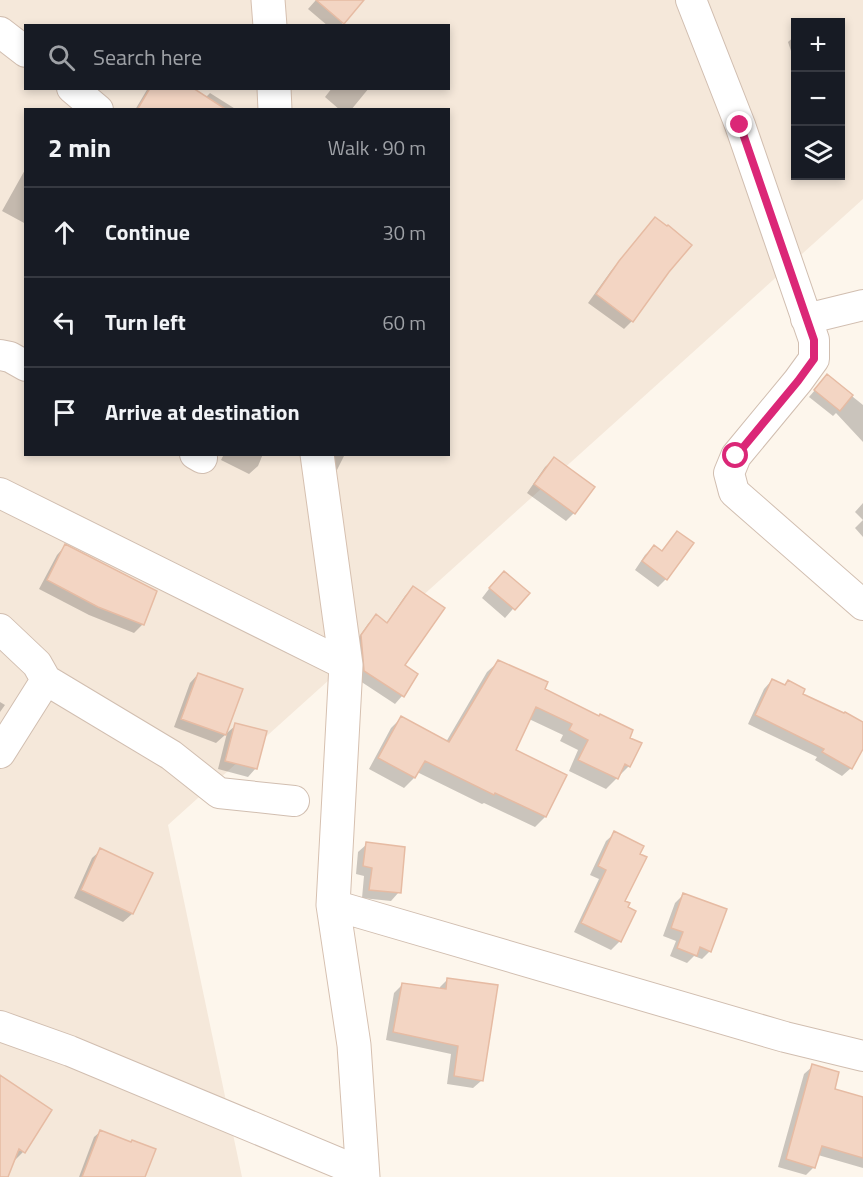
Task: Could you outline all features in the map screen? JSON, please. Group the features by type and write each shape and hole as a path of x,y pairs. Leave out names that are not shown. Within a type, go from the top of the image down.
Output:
{"street":[{"path":"268,0 270,24"},
{"path":"691,0 740,125 814,340 814,359 736,456 729,473 734,492 863,605"},
{"path":"0,32 24,50"},
{"path":"74,90 96,108"},
{"path":"274,90 275,108"},
{"path":"806,319 863,305"},
{"path":"0,355 10,357 24,365"},
{"path":"0,1026 70,1051 363,1175 354,1045 333,905 346,665 317,456"},
{"path":"0,492 346,665"},
{"path":"0,629 37,664 46,680 171,755 219,793 294,801"},
{"path":"0,753 46,680"},
{"path":"333,905 785,1036 863,1056"}],"shaded area":[{"path":"0,0 863,0 863,199 168,825 242,1177 0,1177"}],"building":[{"path":"316,0 364,0 344,24"},
{"path":"149,90 196,90 224,108 138,108"},
{"path":"655,217 692,245 669,272 633,322 596,294 619,261"},
{"path":"827,374 853,395 840,411 814,390"},
{"path":"554,457 595,487 575,514 534,484"},
{"path":"677,531 694,543 667,580 642,561 654,545 662,551"},
{"path":"65,544 157,591 144,625 98,607 47,580"},
{"path":"504,571 530,593 515,610 489,588"},
{"path":"413,586 445,608 405,665 418,674 404,697 364,671 361,635 376,614 387,623"},
{"path":"498,660 548,682 545,689 633,730 630,738 642,743 630,767 625,764 618,779 578,760 588,740 569,730 572,724 536,707 516,750 567,775 546,817 495,793 494,795 425,761 415,778 378,758 401,716 449,742"},
{"path":"198,673 243,689 226,735 181,719"},
{"path":"772,679 785,685 788,680 805,689 803,694 863,722 863,749 852,769 822,752 824,749 755,715"},
{"path":"235,723 267,731 257,769 225,761"},
{"path":"614,831 644,846 640,854 647,857 625,901 630,903 628,907 636,911 621,942 581,923 606,870 598,866"},
{"path":"366,842 405,847 401,893 369,890 372,868 363,866"},
{"path":"100,848 153,873 133,914 81,890"},
{"path":"683,893 727,909 711,952 700,947 697,956 677,948 683,932 671,928"},
{"path":"447,978 498,985 483,1081 454,1076 458,1046 393,1032 402,983 446,989"},
{"path":"812,1064 839,1072 835,1089 863,1097 863,1158 822,1146 815,1168 786,1159"},
{"path":"0,1075 52,1110 25,1153 19,1149 8,1177 0,1177"},
{"path":"100,1130 156,1149 145,1177 82,1177"}],"route":[{"path":"736,456 814,359 814,340 740,125"}]}
